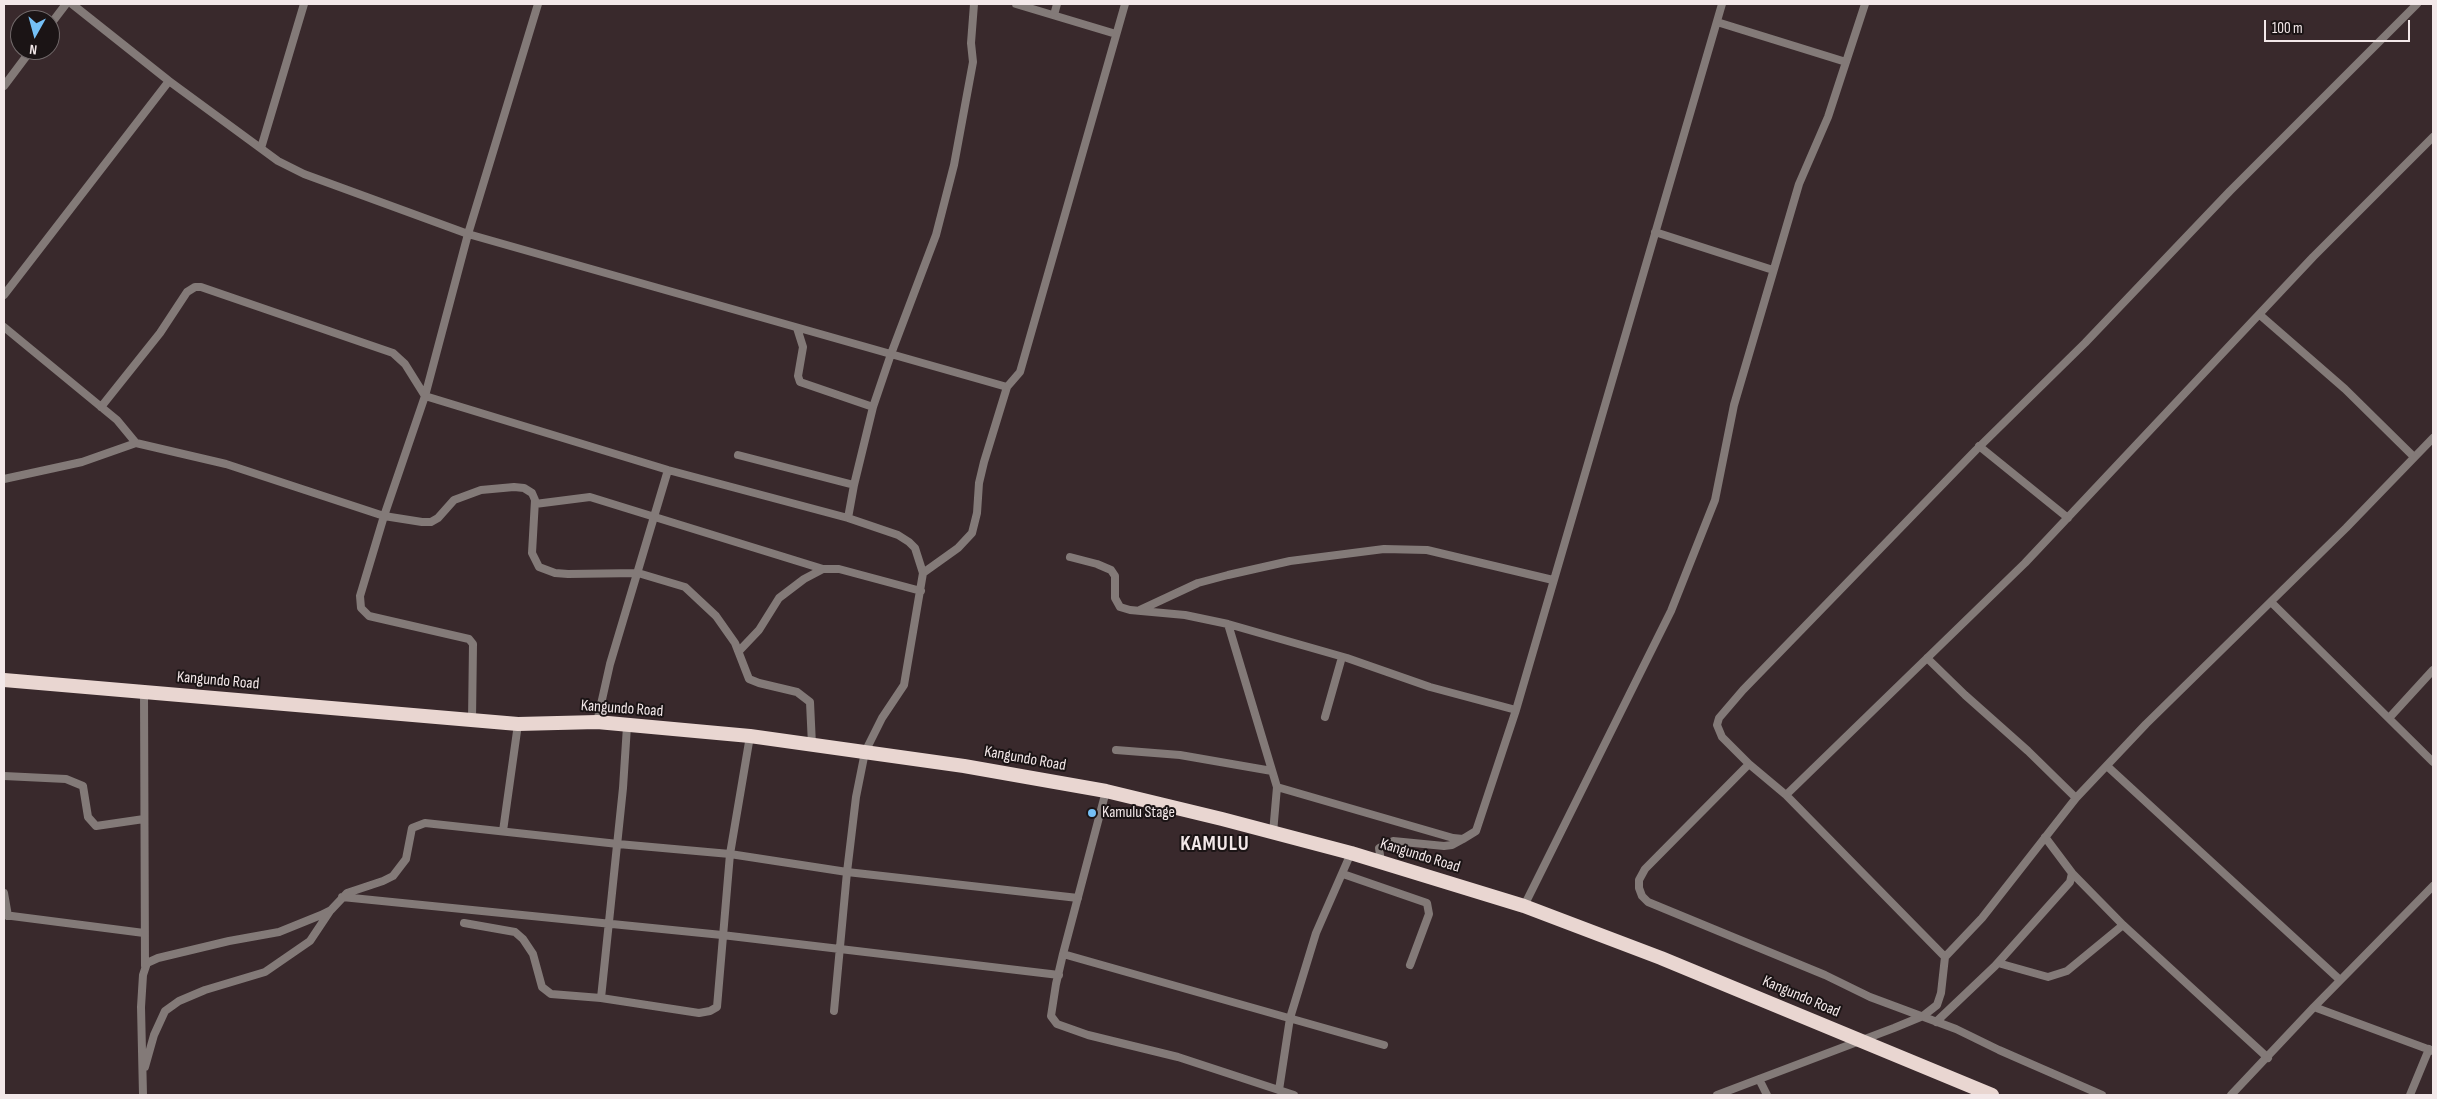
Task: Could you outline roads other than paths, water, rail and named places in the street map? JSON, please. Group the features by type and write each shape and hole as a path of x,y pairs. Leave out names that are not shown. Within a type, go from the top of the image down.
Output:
{"highway":[{"name":"Kangundo Road","path":"4,680 518,724 596,722 750,736 964,766 1106,791 1213,816 1351,853 1524,906 1661,958 1992,1095"}],"street":[{"path":"72,4 169,81 261,148 291,168 304,174 468,234 1007,387"},
{"path":"261,148 304,4"},
{"path":"472,720 473,644 469,639 369,616 362,608 360,596 384,516 425,396 468,234 538,4"},
{"path":"848,518 854,485 874,407 891,354 936,235 954,165 973,62 971,42 974,4"},
{"path":"1016,4 1116,34"},
{"path":"1054,15 1058,4"},
{"path":"923,573 958,548 972,533 977,513 979,483 984,462 1007,387 1020,372 1125,4"},
{"path":"1381,862 1379,848 1393,841 1444,846 1452,845 1476,831 1480,824 1516,710 1722,4"},
{"path":"1524,906 1671,611 1704,528 1714,500 1734,405 1799,184 1828,117 1865,4"},
{"path":"1945,957 1786,795 1749,764 1718,732 1716,725 1719,718 1743,690 1979,446 2085,343 2230,191 2416,4"},
{"path":"1717,22 1846,62"},
{"path":"4,86 24,60"},
{"path":"4,294 169,81"},
{"path":"1786,795 2025,563 2313,257 2433,137"},
{"path":"1655,232 1773,270"},
{"path":"101,407 160,333 188,292 195,287 394,353 405,364 425,396 668,470 848,518 898,535 909,542 915,548 923,573 921,591 904,685 882,718 865,752 856,797 847,872 834,1011"},
{"path":"2260,315 2344,389 2414,456"},
{"path":"4,327 117,420 136,443"},
{"path":"797,328 803,347 798,376 800,382 874,407"},
{"path":"1717,1095 1923,1016 1937,1005 1941,993 1945,957 1982,918 2076,798 2146,724 2346,528 2433,438"},
{"path":"4,479 82,462 136,443 226,464 384,516 431,522 438,518 454,500 481,490 524,488 532,493 535,504 532,553 539,567 555,573 568,574 638,572 685,587 716,616 740,650 746,674 752,681 798,692 810,702 812,745"},
{"path":"1979,446 2068,518"},
{"path":"738,455 854,485"},
{"path":"596,722 610,664 668,470"},
{"path":"535,504 590,497 822,569 839,569 921,591"},
{"path":"1139,611 1198,583 1228,575 1290,561 1384,549 1427,550 1553,580"},
{"path":"1070,557 1111,570 1115,576 1115,598 1120,607 1139,611 1185,615 1228,624 1342,657 1430,687 1516,710"},
{"path":"740,650 759,630 780,598 822,569"},
{"path":"2270,602 2390,717 2433,762"},
{"path":"1228,624 1277,787 1273,833"},
{"path":"1325,717 1342,657"},
{"path":"1927,658 2076,798"},
{"path":"2390,717 2433,670"},
{"path":"143,1095 144,1070 141,1007 144,966 144,692"},
{"path":"502,832 518,724"},
{"path":"601,998 607,924 618,844 628,726"},
{"path":"464,923 508,929 515,932 523,939 533,954 542,987 546,992 700,1012 710,1011 717,1007 730,854 750,736"},
{"path":"1116,750 1180,755 1272,771"},
{"path":"1749,764 1645,870 1639,880 1642,896 1648,902 1825,975 1870,997 1956,1029 2092,1094 2102,1095"},
{"path":"2107,766 2340,980"},
{"path":"4,776 66,779 83,786 88,817 96,826 144,819"},
{"path":"1277,787 1452,838 1464,839"},
{"path":"1106,791 1058,975 1051,1016 1053,1021 1088,1035 1178,1057 1294,1095"},
{"path":"144,1070 149,1058 154,1035 165,1011 179,1001 205,990 265,972 310,941 342,896 383,881 401,868 406,860 412,828 425,823 730,854 847,872 1078,898"},
{"path":"2045,837 2072,873 2123,925 2268,1058"},
{"path":"1279,1090 1290,1018 1316,933 1351,853"},
{"path":"1936,1022 1998,963 2066,888 2072,873"},
{"path":"1343,874 1427,903 1429,914 1410,965"},
{"path":"2231,1095 2340,980 2433,886"},
{"path":"4,893 6,916 144,933"},
{"path":"342,896 722,935 1058,975"},
{"path":"144,966 150,960 298,926 331,910"},
{"path":"512,914 515,932"},
{"path":"1998,963 2048,977 2067,971 2123,925"},
{"path":"1063,954 1384,1045"},
{"path":"2314,1007 2431,1050 2410,1095"},
{"path":"1759,1079 1767,1095"}],"place":[{"name":"Kamulu Stage","path":"1092,813"}],"district":[{"name":"KAMULU","path":"1215,845"}]}
